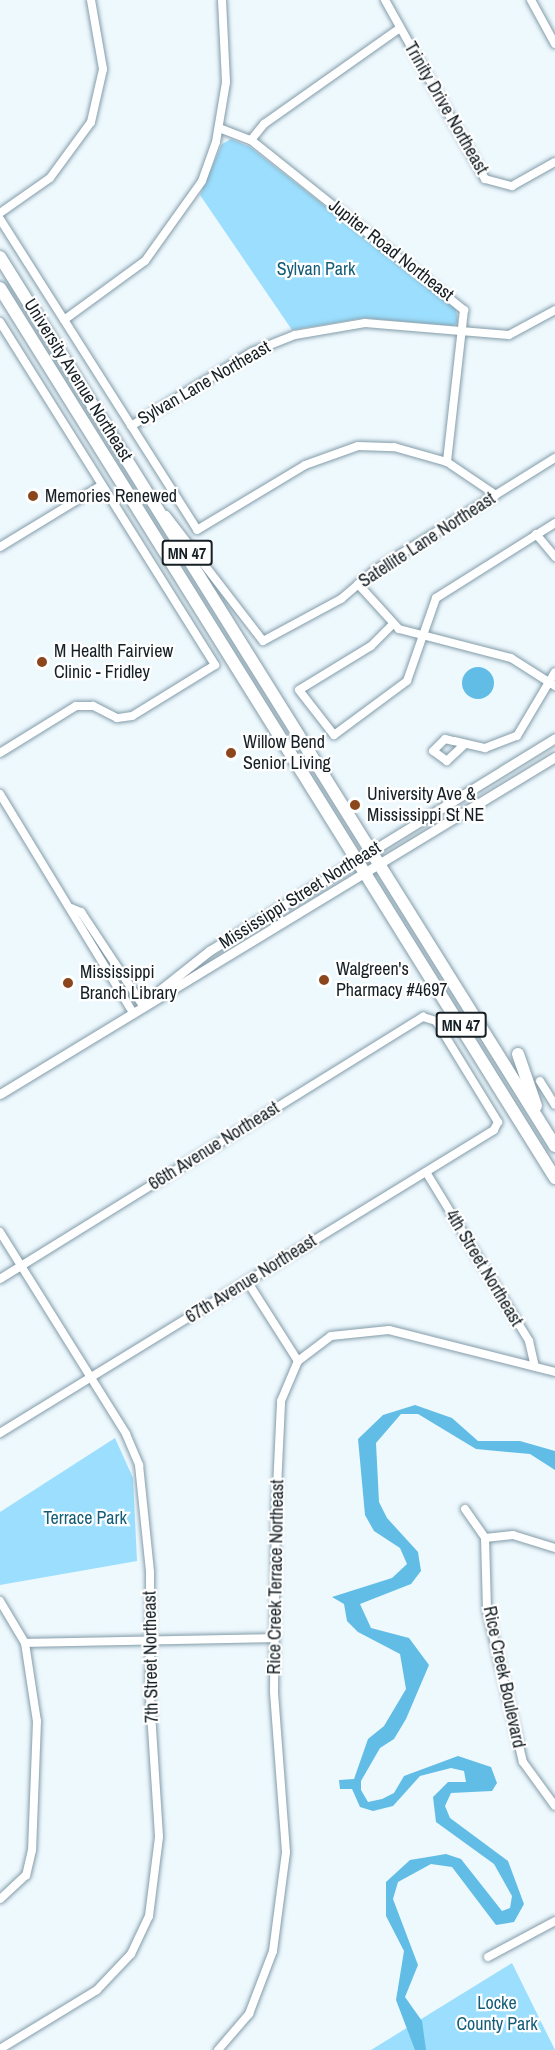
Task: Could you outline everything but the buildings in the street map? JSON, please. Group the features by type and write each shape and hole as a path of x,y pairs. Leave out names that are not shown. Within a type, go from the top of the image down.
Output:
{"main road":[{"name":"University Avenue Northeast","path":"0,257 382,864 555,1146"},
{"name":"University Avenue Northeast","path":"0,288 358,858 555,1178"},
{"path":"518,1054 543,1127"}],"street":[{"path":"0,213 50,178 91,122 103,69 91,0"},
{"path":"64,320 129,276 163,241 202,181 219,128 226,82 222,0"},
{"name":"Trinity Drive Northeast","path":"385,0 485,179 512,186 555,162"},
{"path":"531,0 555,44"},
{"path":"251,140 264,124 400,28"},
{"name":"Jupiter Road Northeast","path":"219,128 251,140 458,302 464,310 464,334 447,462"},
{"path":"0,219 197,530 339,450 394,447 447,462 496,495"},
{"name":"Sylvan Lane Northeast","path":"131,426 242,357 295,335 365,323 464,334 509,335 555,310"},
{"path":"0,322 214,665 132,716 117,718 93,706 76,706 0,753"},
{"name":"Satellite Lane Northeast","path":"157,506 216,575 259,639 270,640 555,458"},
{"path":"0,547 102,485"},
{"path":"392,625 371,646 300,690 334,735 407,681 436,598 555,523"},
{"path":"536,534 555,557"},
{"path":"358,584 392,625 421,636 511,658 552,684"},
{"path":"465,744 495,746 517,736 552,684 555,672"},
{"name":"Mississippi Street Northeast","path":"0,1094 132,1011 208,951 555,738"},
{"name":"Mississippi Street Northeast","path":"142,1004 367,873 555,757"},
{"path":"0,794 71,908 72,918 132,1011"},
{"path":"71,908 81,912 142,1004"},
{"name":"66th Avenue Northeast","path":"0,1279 429,1016 498,1122"},
{"path":"540,1081 555,1105"},
{"name":"67th Avenue Northeast","path":"0,1433 426,1172 498,1122"},
{"name":"4th Street Northeast","path":"426,1172 529,1341 535,1366"},
{"name":"7th Street Northeast","path":"0,1232 92,1377 139,1465 159,1837 149,1916 131,1954 97,1990 0,2049"},
{"path":"247,1281 298,1361"},
{"name":"Rice Creek Terrace Northeast","path":"218,2050 249,2014 273,1952 286,1852 275,1638 281,1401 298,1361 331,1336 389,1330 555,1372"},
{"path":"465,1509 485,1538 513,1535 555,1548"},
{"name":"Rice Creek Boulevard","path":"485,1538 487,1610 512,1723 523,1762 555,1806"},
{"path":"0,1601 25,1643 37,1721 32,1850 26,1875 0,1899"},
{"path":"25,1643 275,1638"},
{"path":"488,1958 513,1947 555,1921"}],"green space":[{"name":"Sylvan Park","path":"231,139 250,147 456,309 458,322 453,326 364,318 292,330 200,195 222,144"},
{"name":"Terrace Park","path":"115,1438 133,1478 137,1561 0,1585 0,1512"},
{"name":"Locke County Park","path":"512,1963 555,2050 371,2050"}],"shaded area":[{"path":"478,667 489,672 494,683 489,694 478,699 467,694 462,683 467,672"},
{"path":"415,1405 452,1418 478,1441 520,1441 555,1451 555,1470 530,1454 476,1449 418,1414 401,1414 376,1443 379,1502 387,1518 418,1552 421,1571 411,1584 360,1604 371,1628 409,1638 429,1665 406,1719 394,1739 380,1748 361,1781 361,1790 368,1802 382,1799 394,1793 404,1776 458,1756 491,1767 497,1783 492,1791 451,1793 445,1806 450,1818 508,1861 524,1904 514,1922 496,1925 452,1867 431,1864 398,1882 393,1899 418,1965 405,1997 422,2021 426,2050 415,2050 396,2000 404,1951 386,1916 386,1882 410,1860 446,1854 461,1859 502,1911 510,1908 512,1896 494,1864 436,1822 433,1797 448,1782 466,1782 464,1771 451,1768 420,1776 393,1806 373,1811 360,1807 352,1789 340,1789 339,1780 354,1779 368,1739 384,1726 406,1689 400,1654 358,1632 347,1621 344,1604 332,1597 392,1578 407,1564 400,1548 374,1531 365,1515 358,1439 383,1415"}],"place":[{"name":"Memories Renewed","path":"33,496"},
{"name":"M Health Fairview Clinic - Fridley","path":"42,662"},
{"name":"Willow Bend Senior Living","path":"231,753"},
{"name":"University Ave & Mississippi St NE","path":"355,805"},
{"name":"Walgreen's Pharmacy #4697","path":"324,980"},
{"name":"Mississippi Branch Library","path":"68,983"}]}
